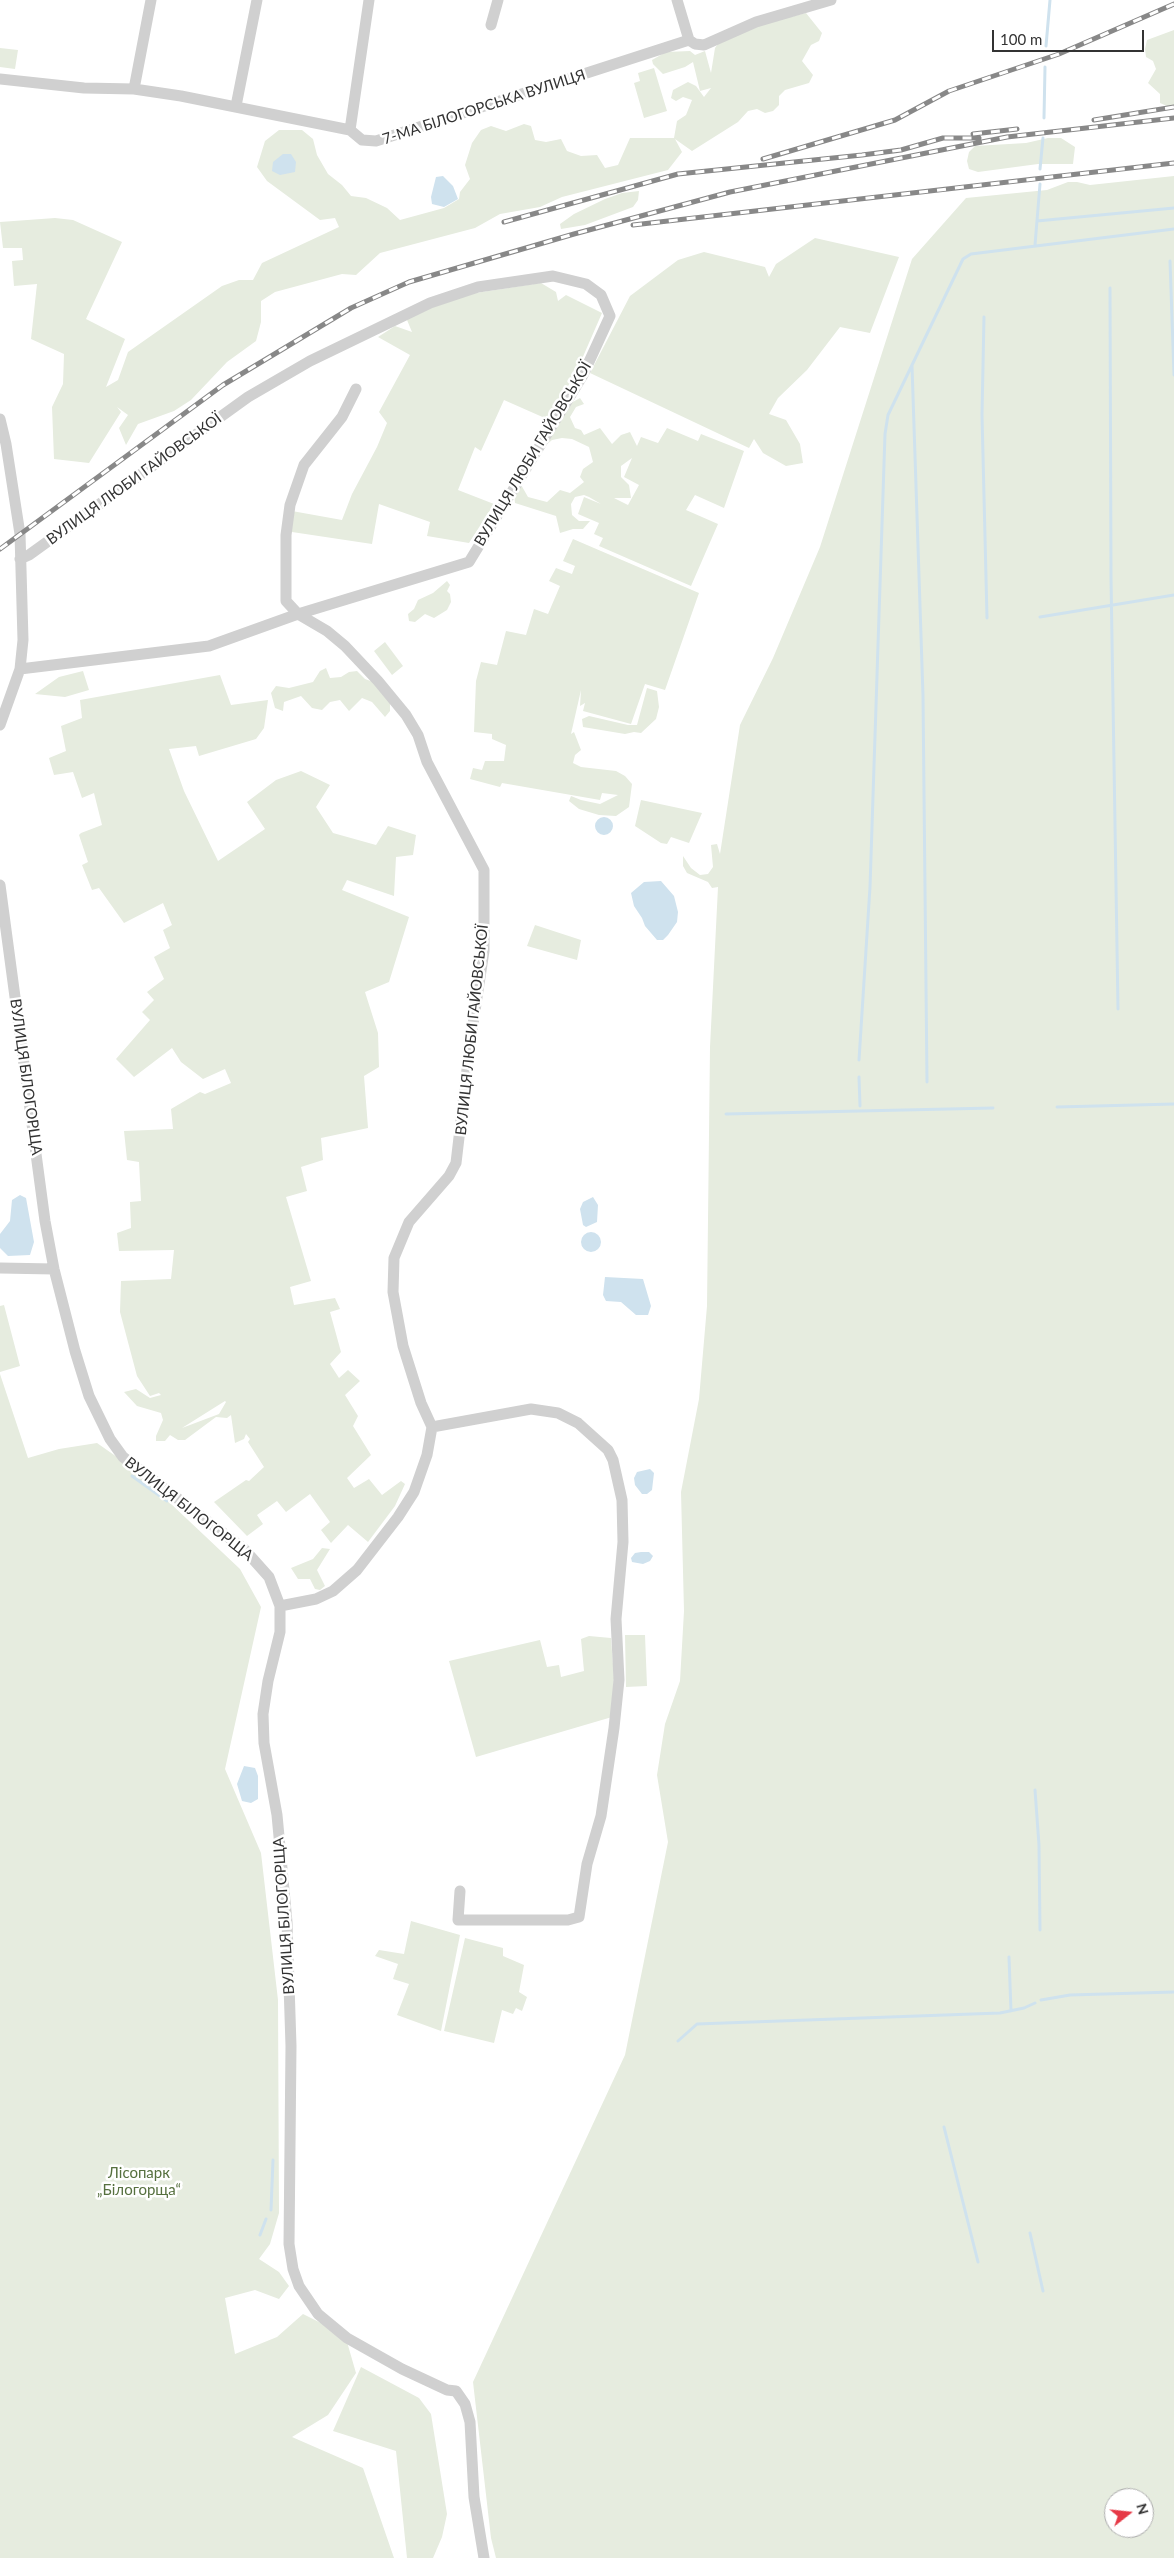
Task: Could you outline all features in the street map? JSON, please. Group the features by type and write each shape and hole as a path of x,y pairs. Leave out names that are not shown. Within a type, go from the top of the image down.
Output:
{"street":[{"path":"134,89 151,0"},
{"path":"236,106 257,0"},
{"path":"350,130 369,0"},
{"path":"491,25 498,0"},
{"path":"677,0 689,40 695,44 704,45 756,22 831,0"},
{"name":"7-МА БІЛОГОРСЬКА ВУЛИЦЯ","path":"0,79 84,88 134,89 236,106 350,130 362,140 376,141 689,40"},
{"name":"ВУЛИЦЯ ЛЮБИ ГАЙОВСЬКОЇ","path":"20,559 29,555 248,398 310,360 430,303 478,287 545,276 553,276 586,284 601,295 610,316 583,375 469,562 298,614 209,646 20,669"},
{"name":"ВУЛИЦЯ ЛЮБИ ГАЙОВСЬКОЇ","path":"356,389 342,418 304,465 290,505 286,535 286,601 298,614 327,631 345,646 378,681 406,715 484,870 484,951 456,1163 449,1176 409,1222 394,1258 393,1292 404,1346 421,1403 432,1427"},
{"path":"0,419 15,491 20,534 23,640 20,669 0,725"},
{"name":"ВУЛИЦЯ БІЛОГОРЩА","path":"0,885 30,1116 54,1269 86,1387 110,1439 123,1457 248,1554 269,1577 280,1606 280,1632 268,1681 263,1714 264,1743 277,1815 288,1922 291,2046 289,2244 293,2269 299,2286 318,2314 348,2338 402,2369 451,2391 465,2404 470,2422 474,2497 484,2558"},
{"path":"0,1268 54,1269"},
{"path":"280,1606 316,1599 332,1591 357,1570 398,1517 414,1492 427,1455 432,1427 531,1409 547,1410 578,1423 599,1440 614,1460 622,1500 623,1542 616,1619 619,1680 601,1816 587,1864 579,1916 568,1920 458,1920 460,1891"}],"green space":[{"path":"806,13 822,33 819,41 811,45 802,61 813,75 809,83 785,90 779,96 779,105 773,111 765,113 757,109 748,111 738,122 692,151 675,139 682,152 668,170 562,197 540,207 500,214 475,228 380,253 356,275 342,274 275,292 261,301 261,322 256,341 227,362 191,400 174,411 138,424 126,445 119,428 128,415 117,407 121,412 89,463 54,459 52,407 63,384 64,354 31,339 37,284 14,286 12,261 23,260 22,248 3,248 0,222 55,218 73,220 122,242 86,319 125,339 106,387 118,380 128,352 222,286 239,280 253,280 262,263 339,227 335,218 320,220 267,181 257,167 265,141 279,130 302,130 313,139 317,155 328,174 342,185 351,196 366,198 387,208 400,220 444,208 459,199 460,192 470,179 465,165 472,143 481,130 491,126 506,131 524,124 531,126 535,140 546,142 561,139 567,151 581,156 597,155 605,168 618,165 630,138 674,138 677,121 686,115 692,100 683,97 676,101 671,98 673,90 688,82 696,86 704,97 711,88 700,91 693,62 685,67 663,74 653,64 652,60 666,52 690,51 695,55 705,51 711,73 715,48 720,41 759,25"},
{"path":"1174,30 1174,109 1160,103 1160,94 1148,83 1156,69 1153,61 1146,57 1145,49 1147,40"},
{"path":"0,48 18,50 15,69 0,67"},
{"path":"654,68 667,111 644,118 634,83 640,81 638,73"},
{"path":"1048,138 1061,138 1075,147 1073,164 1038,164 978,172 969,169 967,161 969,152 975,146 1026,143"},
{"path":"1174,176 1174,2558 496,2558 491,2538 473,2382 625,2055 668,1842 657,1775 665,1724 680,1681 684,1611 681,1492 699,1399 707,1306 710,1047 718,887 712,888 708,882 687,873 683,866 683,856 691,868 700,875 708,874 713,867 711,845 717,844 720,854 740,725 773,658 820,547 912,259 966,198 1047,190 1068,182 1090,185"},
{"path":"639,191 638,200 633,207 585,225 561,229 560,224 574,214 605,199 622,193"},
{"path":"815,238 899,257 870,333 840,327 807,370 778,398 769,414 786,420 800,444 803,463 786,466 763,453 754,439 749,448 590,373 630,296 678,260 704,252 765,267 769,277 776,264"},
{"path":"541,283 556,292 558,301 566,295 602,313 575,375 547,419 504,400 481,451 475,447 458,490 494,504 469,543 427,536 430,522 379,504 372,544 292,532 292,511 342,520 352,494 377,447 387,423 379,412 410,355 378,337 395,326 412,332 407,320 422,309 469,294"},
{"path":"580,398 584,404 576,407 570,417 575,428 581,430 584,435 600,428 612,444 621,435 630,432 637,446 641,437 658,443 667,428 698,441 701,434 744,451 724,508 695,495 686,510 718,524 691,586 599,546 603,538 594,534 599,523 578,514 584,497 601,504 589,497 584,495 575,497 571,504 572,515 579,521 590,521 583,529 573,529 560,533 556,516 515,503 514,494 520,483 528,497 547,502 560,490 570,493 584,482 580,477 583,469 593,462 589,447 572,439 562,438 552,440 545,446 564,407","holes":["632,458 624,477 639,485 628,505 614,498 631,498 629,485 621,477 621,466"]},
{"path":"573,539 699,593 665,690 645,684 631,724 583,711 585,703 580,706 581,690 571,734 574,732 581,750 575,755 573,763 581,767 616,771 625,776 632,784 629,807 616,816 599,815 579,809 569,801 571,796 600,804 618,795 602,793 600,800 502,783 500,787 470,779 473,768 482,770 485,761 504,761 506,745 492,739 492,734 474,732 476,681 481,662 497,665 506,631 526,635 534,609 548,614 560,586 549,581 556,568 572,574 575,566 563,561"},
{"path":"447,581 450,585 447,591 450,594 451,602 447,610 434,618 425,614 415,622 409,621 408,614 414,609 418,600 433,593"},
{"path":"385,642 403,666 392,675 374,651"},
{"path":"326,668 330,678 341,677 349,672 357,671 365,679 376,683 390,702 390,711 385,717 372,702 362,698 349,711 340,700 330,702 322,710 312,708 301,696 284,702 283,711 275,708 271,693 276,686 289,688 313,682 320,671"},
{"path":"83,671 89,690 65,697 35,694 59,677"},
{"path":"220,675 231,705 268,700 264,728 256,739 199,756 196,746 169,749 184,791 218,861 265,829 247,802 276,780 301,771 330,785 316,807 333,833 376,845 388,826 416,835 413,855 396,857 394,896 347,880 342,890 409,917 389,982 365,992 378,1033 379,1067 364,1076 368,1128 321,1138 323,1160 301,1167 307,1191 286,1197 311,1281 290,1287 294,1305 335,1298 340,1309 330,1312 341,1352 330,1364 339,1378 348,1370 360,1381 345,1395 358,1416 353,1426 371,1455 347,1478 354,1488 369,1479 382,1495 401,1481 405,1484 395,1506 368,1542 348,1525 331,1543 321,1530 330,1522 310,1494 286,1512 277,1501 257,1515 263,1524 247,1536 214,1502 246,1480 249,1481 264,1467 248,1442 250,1439 246,1434 244,1439 235,1443 231,1415 227,1418 216,1417 185,1440 178,1440 170,1435 165,1441 156,1441 156,1436 163,1420 161,1413 137,1406 124,1392 136,1389 150,1398 161,1395 159,1393 150,1396 137,1376 120,1312 121,1281 171,1279 174,1250 119,1251 117,1233 131,1228 130,1202 141,1201 139,1162 127,1160 124,1131 173,1129 171,1109 200,1092 205,1094 231,1083 225,1069 203,1079 181,1062 172,1048 134,1077 116,1059 150,1020 142,1012 154,1000 147,992 164,979 154,957 170,948 163,930 172,925 163,903 124,923 99,888 92,890 82,865 88,862 79,835 102,825 94,793 82,798 73,772 54,775 49,758 66,751 61,726 82,718 80,700","holes":["225,1401 219,1414 182,1428"]},
{"path":"647,688 657,691 659,707 656,719 641,733 625,734 583,727 582,719 589,716 628,725 637,725"},
{"path":"641,800 702,813 689,843 671,837 667,844 661,843 635,826"},
{"path":"535,925 581,940 577,960 527,946"},
{"path":"4,1305 20,1366 0,1372 0,1306"},
{"name":"Лісопарк „Білогорща“","path":"0,1374 28,1458 59,1449 97,1443 134,1469 240,1569 261,1607 225,1769 261,1853 278,2000 279,2213 270,2244 259,2259 279,2272 289,2286 279,2299 255,2290 225,2298 235,2354 277,2337 303,2314 345,2335 356,2373 328,2415 292,2437 363,2468 394,2558 0,2558"},
{"path":"322,1548 330,1549 317,1570 325,1586 320,1590 315,1589 310,1579 298,1579 291,1568 313,1559"},
{"path":"625,1635 645,1635 647,1686 626,1687"},
{"path":"589,1636 611,1638 614,1678 612,1717 476,1757 449,1661 540,1640 547,1667 559,1665 561,1677 584,1671 581,1639"},
{"path":"411,1921 460,1935 441,2031 397,2015 409,1984 393,1979 398,1964 375,1956 379,1950 404,1954"},
{"path":"465,1938 503,1948 503,1956 524,1965 519,1992 527,1997 522,2011 516,2008 513,2014 502,2010 494,2043 444,2031"},
{"path":"361,2367 419,2398 431,2414 447,2514 442,2537 433,2558 407,2558 396,2451 333,2431"}],"water":[{"path":"283,154 291,154 296,162 295,172 280,175 272,171 273,162"},
{"path":"443,176 453,186 458,199 444,207 432,204 431,197 436,177"},
{"path":"604,817 612,822 613,826 608,834 604,835 596,830 595,826 600,818"},
{"path":"661,881 674,896 678,912 677,922 668,935 663,940 657,940 645,926 634,906 631,893 644,882"},
{"path":"20,1195 26,1198 34,1242 30,1255 8,1256 0,1248 0,1234 10,1221 12,1200"},
{"path":"593,1197 598,1205 597,1222 586,1227 583,1225 580,1209 583,1202"},
{"path":"591,1232 598,1235 601,1242 598,1249 591,1252 584,1249 581,1242 584,1235"},
{"path":"605,1277 643,1279 651,1306 648,1315 636,1315 621,1302 606,1301 603,1295"},
{"path":"650,1469 654,1473 652,1490 647,1494 642,1494 635,1485 634,1478 637,1472"},
{"path":"649,1552 653,1556 650,1561 643,1564 632,1562 631,1558 635,1553"},
{"path":"244,1766 255,1768 258,1776 258,1799 251,1803 242,1801 237,1784"}],"waterway":[{"path":"1046,46 1050,0"},
{"path":"1044,118 1045,67"},
{"path":"1040,169 1043,138"},
{"path":"1035,245 1040,184"},
{"path":"1037,221 1174,208"},
{"path":"859,1060 870,887 885,434 888,415 963,259 971,254 1174,229"},
{"path":"1170,261 1174,375"},
{"path":"1110,288 1111,578 1118,1009"},
{"path":"984,317 982,415 987,618"},
{"path":"912,366 923,696 927,1082"},
{"path":"1040,617 1174,595"},
{"path":"859,1077 860,1106"},
{"path":"1057,1107 1174,1104"},
{"path":"726,1114 993,1108"},
{"path":"132,1476 167,1501"},
{"path":"1035,1790 1039,1845 1040,1930"},
{"path":"1009,1957 1011,2011"},
{"path":"1041,2000 1070,1995 1174,1992"},
{"path":"678,2041 697,2024 1000,2013 1024,2008 1035,2003"},
{"path":"944,2127 978,2262"},
{"path":"271,2210 273,2160"},
{"path":"260,2235 266,2219"},
{"path":"1030,2233 1043,2291"}],"railway":[{"path":"763,159 895,120 949,91 1059,54 1174,4"},
{"path":"1094,120 1174,107"},
{"path":"0,549 223,385 351,308 409,282 574,234 730,192 1007,137 1174,118"},
{"path":"973,134 1017,129"},
{"path":"504,222 678,174 901,150 943,138 979,138"},
{"path":"633,225 1174,163"}]}
